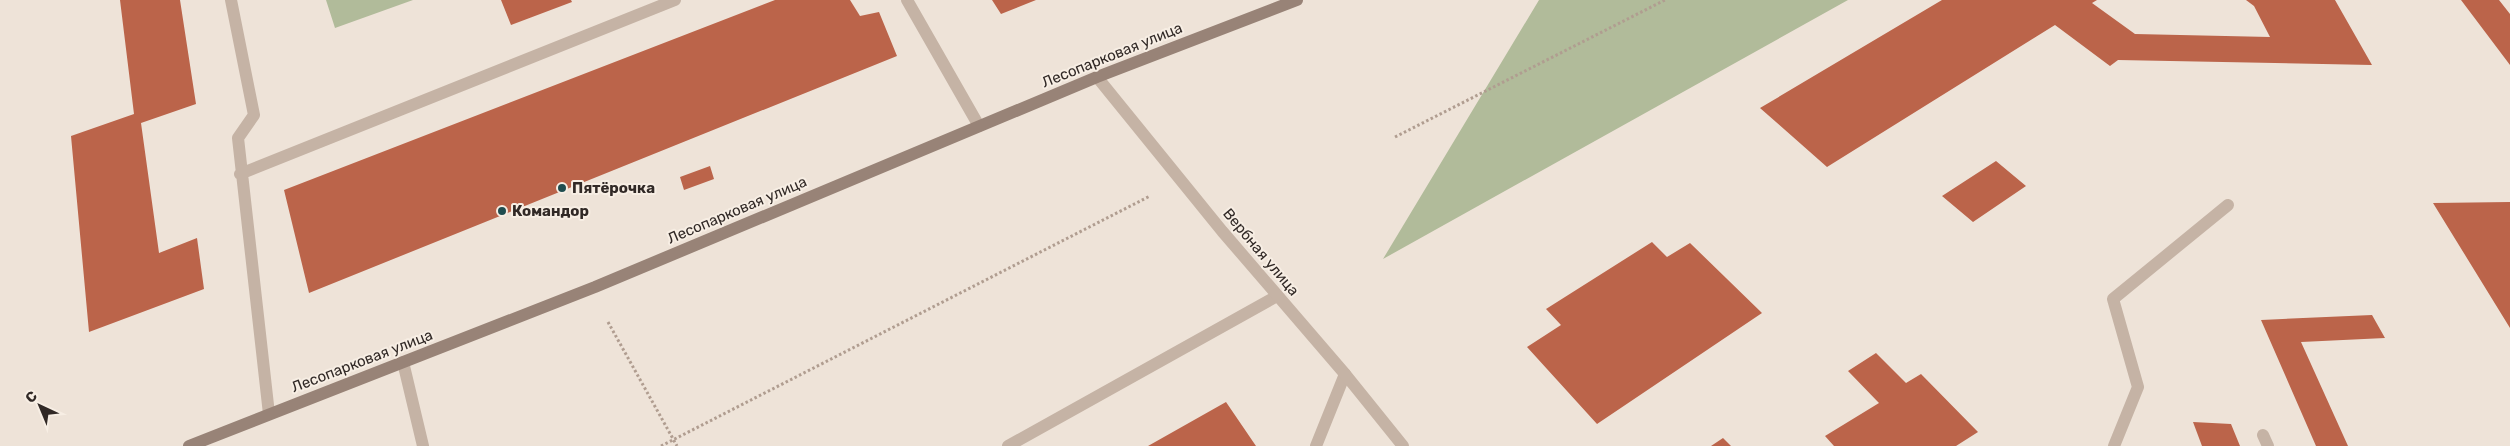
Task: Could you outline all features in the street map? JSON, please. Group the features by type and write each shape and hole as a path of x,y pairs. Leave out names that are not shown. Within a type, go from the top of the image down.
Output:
{"main road":[{"name":"Лесопарковая улица","path":"189,446 595,287 978,126 1297,0"}],"street":[{"path":"230,0 254,115 238,138 240,174 269,414"},
{"path":"908,0 978,126"},
{"path":"240,174 670,1"},
{"name":"Вербная улица","path":"1097,78 1277,296 1346,374 1403,446"},
{"path":"2114,446 2138,388 2113,299 2228,205"},
{"path":"1008,446 1277,296"},
{"path":"403,362 423,446"},
{"path":"1316,446 1346,374"}],"path":[{"path":"1395,137 1665,0"},
{"path":"661,446 1150,196"},
{"path":"608,322 677,446"}],"green space":[{"path":"326,0 413,0 335,28"},
{"path":"1539,0 1848,0 1383,259"}],"building":[{"path":"120,0 180,0 196,104 141,123 159,253 197,238 204,289 89,332 71,136 134,114"},
{"path":"501,0 571,0 572,2 511,25"},
{"path":"775,0 850,0 860,16 879,12 897,56 309,293 284,190"},
{"path":"992,0 1036,0 1001,14"},
{"path":"1942,0 2097,0 2092,3 2135,34 2270,37 2254,6 2246,0 2335,0 2372,65 2118,60 2110,66 2055,25 1827,167 1760,108"},
{"path":"2461,0 2499,0 2510,14 2510,65"},
{"path":"1996,161 2026,186 1973,222 1942,196"},
{"path":"710,166 714,179 684,190 680,177"},
{"path":"2510,202 2510,328 2433,203"},
{"path":"1652,242 1667,257 1690,243 1762,313 1597,424 1527,347 1561,325 1546,309"},
{"path":"2372,315 2385,338 2301,342 2348,446 2316,446 2261,320"},
{"path":"1876,353 1906,383 1921,374 1978,432 1956,446 1834,446 1825,436 1879,403 1848,371"},
{"path":"1226,402 1256,446 1148,446"},
{"path":"2193,422 2231,424 2240,446 2202,446"},
{"path":"1723,438 1731,446 1711,446"}],"place":[{"name":"Пятёрочка","path":"562,188"},
{"name":"Командор","path":"502,211"}]}
